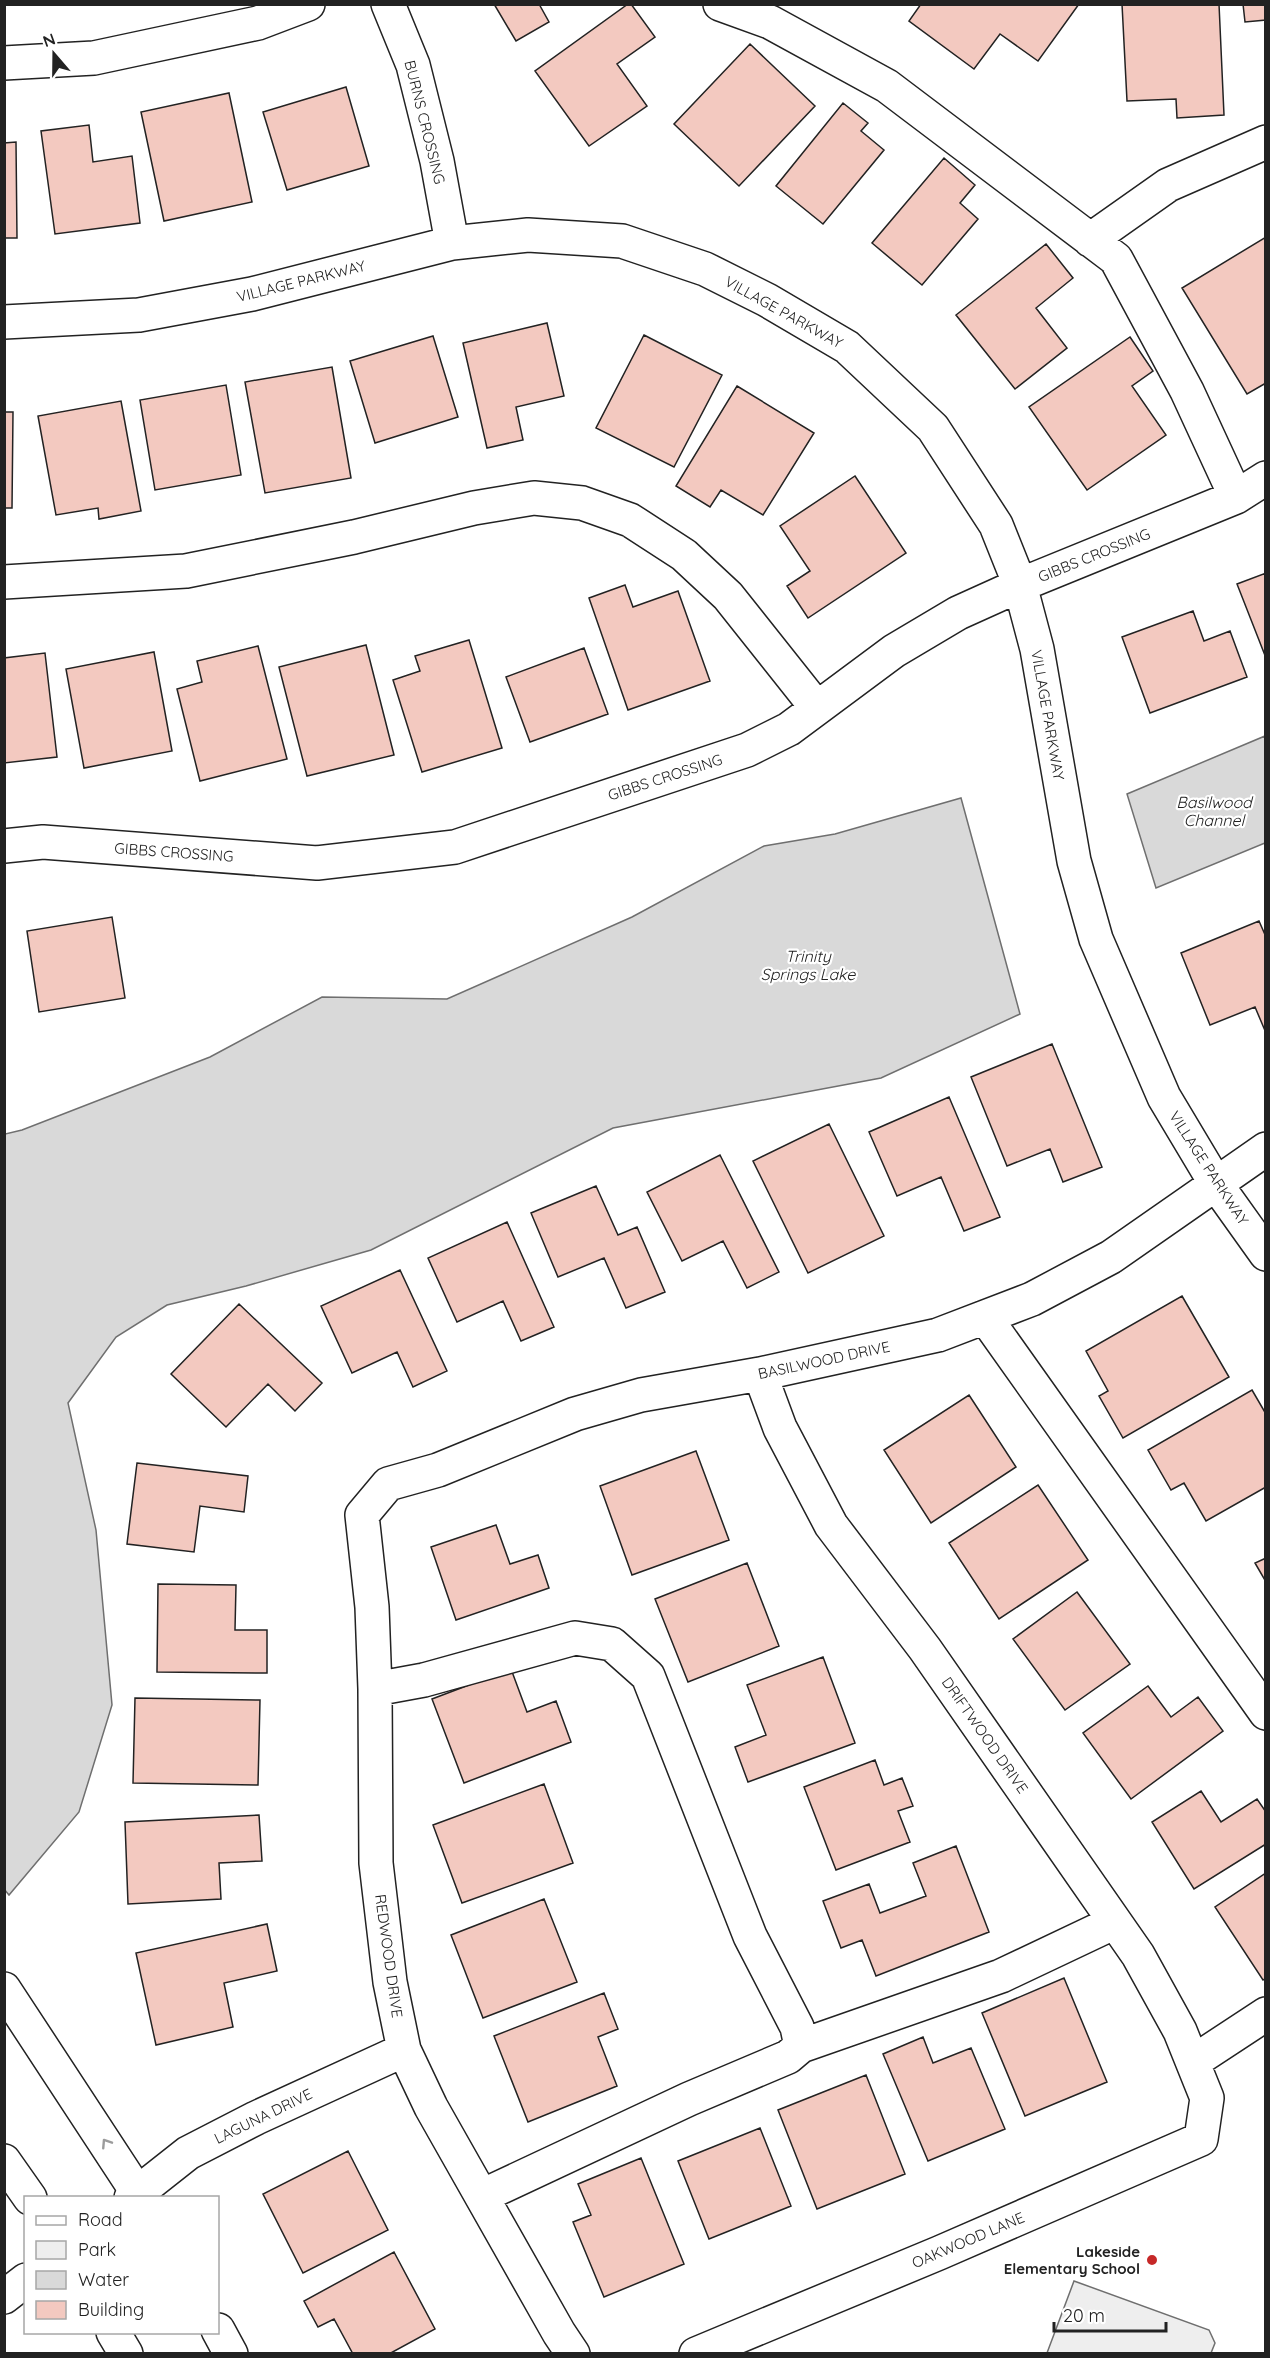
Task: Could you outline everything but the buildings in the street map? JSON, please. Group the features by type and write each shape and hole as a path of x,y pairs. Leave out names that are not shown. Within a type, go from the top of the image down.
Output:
{"street":[{"path":"4,63 94,58 258,23 308,4"},
{"name":"BURNS CROSSING","path":"388,4 413,65 437,161 452,243"},
{"path":"720,4 770,22 888,86 1116,259 1186,391 1236,497"},
{"path":"1090,240 1168,185 1266,142"},
{"name":"VILLAGE PARKWAY","path":"4,322 139,315 252,294 452,243 528,235 622,241 705,268 767,300 848,347 933,428 996,525 1020,585 1037,649 1074,861 1096,939 1164,1097 1216,1184 1266,1254"},
{"name":"GIBBS CROSSING","path":"4,846 43,842 318,863 455,847 747,750 789,729 894,651 958,613 1020,585 1236,497 1266,478"},
{"path":"4,582 186,572 354,537 474,508 534,498 582,503 630,520 684,555 728,596 817,708"},
{"name":"BASILWOOD DRIVE","path":"362,1515 388,1484 438,1470 575,1414 641,1395 760,1374 938,1335 1032,1299 1111,1257 1266,1149"},
{"path":"985,1317 1266,1713"},
{"name":"DRIFTWOOD DRIVE","path":"760,1374 780,1428 831,1525 925,1649 1138,1955 1180,2031 1207,2097"},
{"name":"REDWOOD DRIVE","path":"362,1515 372,1607 376,1863 390,1982 404,2050 431,2107 573,2354"},
{"path":"375,1689 424,1680 575,1638 612,1644 648,1676 750,1936 797,2027 801,2046"},
{"path":"482,2196 689,2099 788,2056 801,2046 1001,1976 1114,1922"},
{"path":"4,1989 136,2196"},
{"path":"1193,2062 1266,2014"},
{"name":"LAGUNA DRIVE","path":"136,2196 188,2153 256,2118 404,2050"},
{"name":"OAKWOOD LANE","path":"696,2354 939,2253 1201,2139 1207,2097"},
{"path":"4,2161 29,2196"},
{"path":"4,2297 24,2282"},
{"path":"219,2332 231,2354"},
{"path":"114,2334 126,2354"}],"green space":[{"path":"1074,2281 1209,2330 1215,2343 1211,2353 1047,2353"}],"water":[{"name":"Basilwood Channel","path":"1265,736 1265,843 1156,888 1127,794"},
{"name":"Trinity Springs Lake","path":"961,798 1020,1014 881,1078 613,1128 371,1250 246,1286 167,1305 116,1337 68,1403 96,1530 112,1705 79,1812 9,1895 4,1889 5,1134 22,1130 210,1057 322,997 447,999 632,917 764,846 835,834"}],"place":[{"name":"Lakeside Elementary School","path":"1152,2260"}]}
